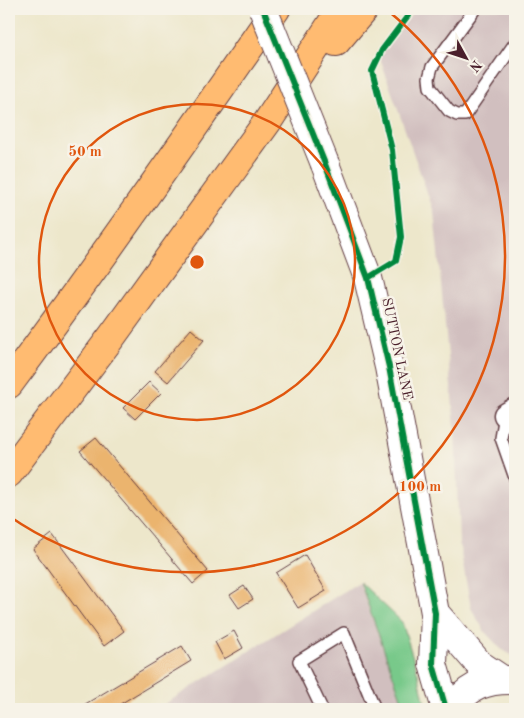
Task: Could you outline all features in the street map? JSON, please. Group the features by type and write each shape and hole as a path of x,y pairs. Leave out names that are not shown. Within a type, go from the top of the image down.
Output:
{"highway":[{"path":"9,384 190,134 276,9"},
{"path":"9,473 268,121 341,9"},
{"path":"268,121 364,9"}],"street":[{"name":"SUTTON LANE","path":"263,9 368,278 389,367 435,613 433,664 446,709"},
{"path":"435,613 480,665 508,680"},
{"path":"453,709 468,690 482,683 508,680"}],"lane":[{"path":"475,9 432,67 429,78 430,87 449,111 457,116 465,115 515,42"},
{"path":"510,412 501,438 515,478"},
{"path":"322,709 299,661 344,633 375,709"}],"path":[{"path":"368,278 396,262 401,237 392,150 372,71 382,50 413,9"}],"shaded area":[{"path":"416,9 515,9 515,657 501,649 485,632 471,608 459,543 455,428 434,212 379,56"},
{"path":"359,582 405,709 157,709"}],"green space":[{"path":"360,582 402,622 419,677 426,709 405,709"}],"building":[{"path":"191,329 204,340 168,382 155,371"},
{"path":"149,382 161,393 135,419 123,408"},
{"path":"96,438 208,571 193,584 80,451"},
{"path":"52,534 124,631 104,646 33,549"},
{"path":"305,555 326,591 298,608 276,573"},
{"path":"244,586 253,599 239,608 230,595"},
{"path":"234,631 243,648 224,659 215,642"},
{"path":"182,646 191,661 112,709 77,709"}],"cycle path":[{"path":"263,9 368,278 389,367 435,613 433,664 446,709"},
{"path":"368,278 396,261 401,237 392,150 372,71 382,50 413,9"}]}
